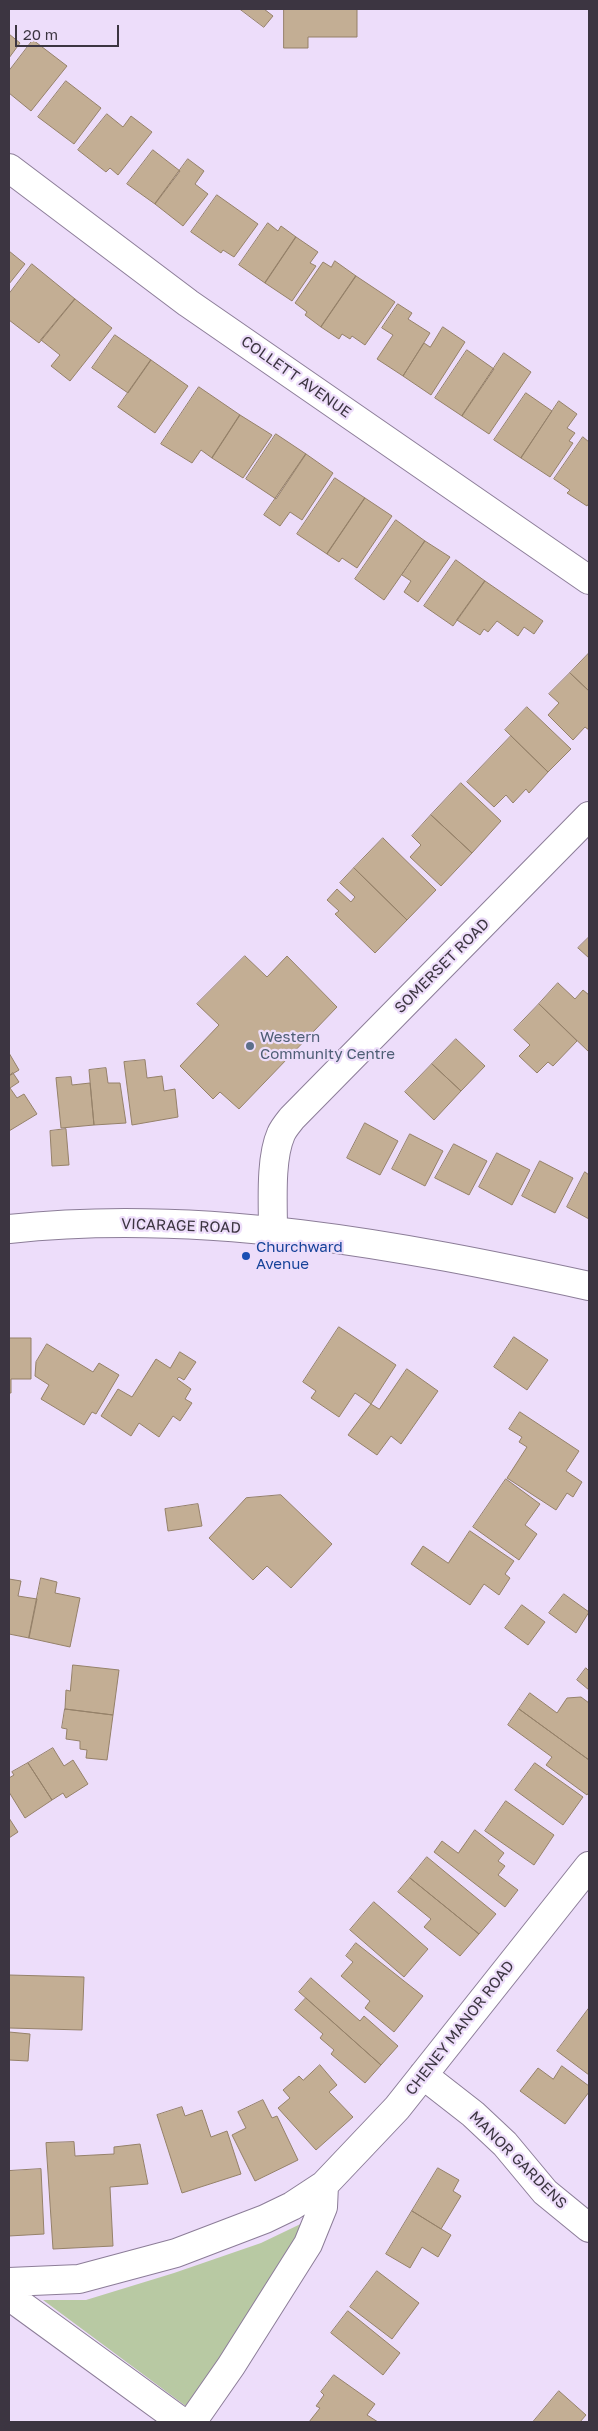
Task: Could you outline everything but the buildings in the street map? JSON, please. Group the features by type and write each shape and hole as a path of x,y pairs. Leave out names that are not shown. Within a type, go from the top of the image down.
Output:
{"street":[{"name":"COLLETT AVENUE","path":"9,168 188,302 589,580"},
{"name":"SOMERSET ROAD","path":"273,1231 274,1176 278,1146 281,1133 292,1118 589,816"},
{"name":"VICARAGE ROAD","path":"9,1229 139,1222 203,1224 341,1239 589,1286"},
{"name":"CHENEY MANOR ROAD","path":"9,2282 50,2282 79,2279 176,2253 266,2220 324,2185 397,2108 589,1866"},
{"name":"MANOR GARDENS","path":"423,2075 473,2114 505,2144 545,2192 589,2228"},
{"path":"192,2422 231,2366 308,2244 323,2207 324,2185"},
{"path":"9,2296 182,2422"}],"green space":[{"path":"311,2219 187,2407 43,2300 86,2300 174,2273 261,2243"}],"place":[{"name":"Western Community Centre","path":"250,1046"},
{"name":"Churchward Avenue","path":"246,1256"}]}
